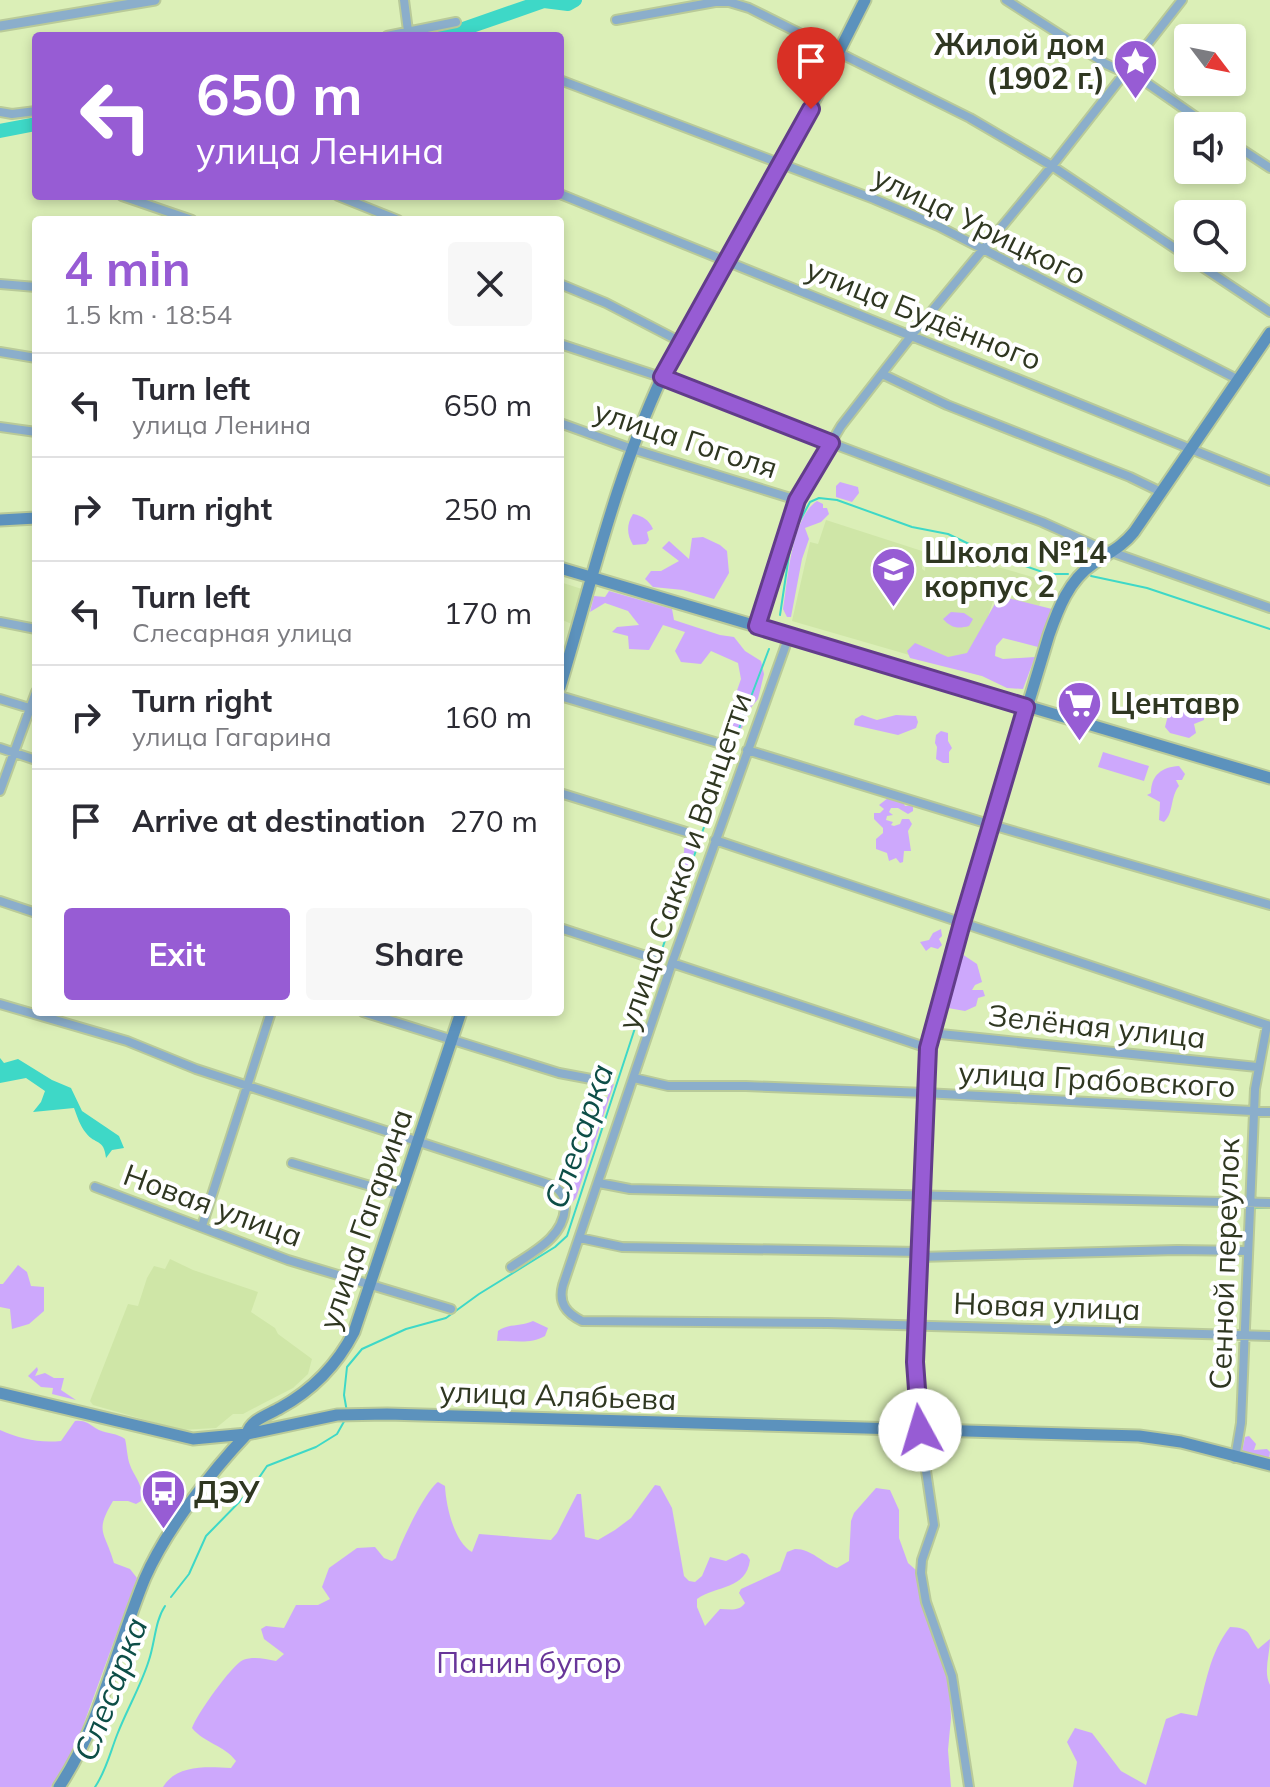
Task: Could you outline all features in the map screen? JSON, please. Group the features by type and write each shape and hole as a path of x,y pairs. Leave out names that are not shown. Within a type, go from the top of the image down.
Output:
{"main road":[{"path":"564,674 632,449 662,377 781,164 865,0"},
{"path":"920,1430 916,1399 917,1326 928,1048 1026,707 1062,602 1085,570 1114,552 1134,532 1270,333"},
{"path":"0,520 32,518"},
{"path":"564,569 1270,778"},
{"name":"улица Гагарина","path":"247,1434 251,1424 318,1381 347,1346 460,1016"},
{"path":"0,1393 210,1444 217,1451 218,1462 213,1475"},
{"path":"285,1405 281,1416 284,1422 290,1424"},
{"name":"улица Алябьева","path":"247,1434 326,1416 364,1413 1139,1436 1181,1442 1270,1465"},
{"path":"193,1439 247,1434"},
{"path":"59,1787 84,1743 154,1560 171,1531 247,1434"}],"street":[{"path":"85,0 87,12"},
{"path":"0,26 155,0"},
{"path":"404,0 408,31"},
{"path":"1006,0 1083,50 1147,83 1189,112"},
{"path":"757,626 797,500 831,443 912,335 1052,166 1182,0"},
{"path":"616,20 715,2 729,2 766,15 970,118 1052,166 1174,248"},
{"path":"404,32 456,22"},
{"name":"улица Урицкого","path":"564,82 900,209 1237,379"},
{"path":"0,112 32,112"},
{"path":"1246,152 1270,168"},
{"name":"улица Будённого","path":"564,196 1270,481"},
{"path":"134,200 180,216"},
{"path":"348,200 388,216"},
{"path":"1210,272 1270,312"},
{"path":"0,284 32,287"},
{"path":"564,286 606,303 681,342"},
{"path":"564,345 662,377 1114,552 1270,608"},
{"path":"0,352 32,357"},
{"path":"882,374 947,405 1119,472 1161,492"},
{"name":"улица Гоголя","path":"564,424 797,500"},
{"path":"0,427 32,431"},
{"path":"0,622 32,628"},
{"name":"улица Сакко и Ванцетти","path":"582,1321 566,1310 561,1293 672,963 789,636"},
{"path":"564,697 718,743"},
{"path":"0,699 32,709"},
{"path":"0,791 32,711"},
{"path":"0,748 32,759"},
{"path":"747,750 1270,905"},
{"path":"564,794 686,832"},
{"path":"715,840 1268,1025"},
{"path":"0,901 32,912"},
{"path":"564,929 652,958"},
{"path":"672,963 928,1048"},
{"path":"0,1004 32,1013"},
{"path":"41,1016 116,1038 246,1085 554,1186 564,1196 563,1218 557,1231 511,1267"},
{"path":"202,1226 270,1016"},
{"path":"376,1016 559,1073 607,1082"},
{"name":"Сенной переулок","path":"1235,1458 1241,1423 1246,1336 1257,1067 1268,1025"},
{"name":"Зелёная улица","path":"931,1033 1257,1067"},
{"name":"улица Грабовского","path":"634,1078 668,1086 925,1093 1270,1112"},
{"path":"292,1163 401,1195"},
{"path":"599,1183 630,1189 1270,1203"},
{"name":"Новая улица","path":"95,1187 288,1260 451,1309"},
{"path":"580,1238 622,1247 920,1255 1248,1251"},
{"name":"Новая улица","path":"582,1321 1270,1336"},
{"path":"920,1430 934,1525 922,1560 923,1586 949,1664 969,1787"}],"shaded area":[{"name":"Школа №14 корпус 2","path":"826,520 922,551 922,569 925,571 927,543 938,537 973,549 988,564 1046,581 1039,607 995,595 983,632 982,676 792,621 810,542 818,544"},
{"path":"564,583 585,590 574,625 564,621"},
{"path":"170,1259 258,1292 251,1312 312,1359 308,1374 293,1388 243,1414 233,1414 216,1428 181,1430 93,1405 90,1401 128,1304 138,1306 154,1266 165,1269"}],"green space":[{"path":"840,482 858,487 859,493 852,502 836,497 836,486"},
{"path":"817,501 827,508 829,514 821,522 805,528 809,539 791,617 787,617 783,609 792,550 801,521"},
{"path":"633,514 645,519 653,529 647,532 649,540 646,544 633,545 631,541 628,526"},
{"path":"703,537 727,551 729,573 714,599 683,590 653,587 645,579 651,571 661,571 679,561 662,548 669,541 689,559 692,538"},
{"path":"609,591 672,609 674,620 734,637 745,651 761,661 764,674 758,699 749,710 742,728 732,735 733,702 741,679 738,663 711,651 701,664 681,662 675,651 685,632 663,625 649,650 629,649 628,636 612,632 617,627 639,625 628,611 605,603 590,612 594,596 605,597"},
{"path":"1004,597 1052,609 1038,647 1003,638 996,646 995,656 1003,659 1035,657 1023,689 1007,688 982,676 910,658 907,651 915,643 948,657 967,653 996,602"},
{"path":"951,612 964,613 973,619 969,626 955,627 943,619"},
{"path":"1169,698 1198,702 1199,709 1204,713 1204,720 1194,724 1196,733 1189,738 1170,733 1165,727 1168,715 1160,711 1161,702"},
{"path":"862,715 877,720 896,715 916,716 918,722 916,728 898,735 854,725 855,719"},
{"path":"941,731 948,733 952,748 949,763 936,759 936,735"},
{"path":"1103,752 1149,766 1144,781 1098,767"},
{"path":"1179,766 1185,774 1182,780 1176,780 1179,786 1164,822 1159,820 1160,802 1147,795 1151,793 1153,781 1159,773"},
{"path":"888,798 903,802 905,806 913,805 913,811 908,814 891,808 889,812 893,815 887,816 886,820 893,822 891,825 894,826 900,824 902,819 909,819 912,824 908,831 911,851 904,851 903,862 900,863 896,858 889,861 887,853 876,849 876,839 883,833 883,828 874,819 874,813 884,809 879,805"},
{"path":"690,835 698,841 674,911 670,914 665,905 684,852 685,836"},
{"path":"941,929 939,939 942,945 926,951 920,942 929,940 933,933"},
{"path":"962,954 977,964 982,982 972,990 983,990 985,996 978,998 976,1006 965,1011 948,1008"},
{"path":"614,1084 576,1198 569,1206 570,1190 586,1159 601,1104 608,1096 606,1089"},
{"path":"18,1265 27,1272 31,1286 44,1287 44,1311 29,1324 12,1329 10,1309 0,1307 0,1284"},
{"path":"533,1321 548,1328 545,1336 527,1341 497,1341 498,1331"},
{"path":"37,1367 35,1376 45,1373 54,1378 64,1378 61,1390 76,1400 52,1394 53,1388 41,1387 28,1376"},
{"path":"75,1421 85,1422 125,1439 129,1462 142,1491 141,1501 136,1504 113,1501 104,1520 103,1532 114,1563 130,1569 137,1578 72,1756 51,1787 0,1787 0,1430 30,1440 61,1441"},
{"path":"1249,1436 1256,1444 1254,1450 1267,1449 1269,1459 1248,1458 1242,1452 1245,1437"},
{"name":"Панин бугор","path":"438,1482 445,1486 456,1532 472,1552 479,1534 551,1540 577,1494 581,1494 585,1537 598,1540 631,1518 655,1485 660,1486 672,1508 684,1576 689,1581 695,1582 702,1576 710,1557 726,1561 742,1553 750,1560 743,1577 737,1582 697,1599 705,1626 720,1609 743,1606 745,1603 739,1593 741,1589 780,1571 787,1552 795,1549 807,1551 837,1568 849,1561 854,1513 876,1488 890,1490 899,1510 899,1538 908,1563 917,1571 930,1626 949,1680 951,1787 163,1787 176,1774 184,1771 231,1768 236,1761 192,1728 215,1691 243,1660 276,1661 284,1654 264,1639 261,1629 266,1626 284,1628 296,1605 318,1605 330,1599 322,1587 329,1568 357,1548 375,1547 384,1558 392,1561 396,1558 420,1506"},
{"path":"1230,1627 1246,1630 1258,1649 1270,1639 1267,1669 1270,1685 1270,1787 1073,1787 1077,1762 1067,1742 1075,1728 1092,1733 1121,1771 1146,1785 1166,1719 1181,1713 1197,1716 1213,1659"}],"water":[{"path":"0,1058 4,1063 18,1059 71,1088 82,1111 119,1136 124,1148 112,1150 106,1158 101,1144 84,1130 74,1108 33,1112 45,1091 26,1078 0,1083"}],"waterway":[{"path":"455,32 544,1 568,4 575,0"},
{"path":"0,131 32,125"},
{"name":"Слесарка","path":"780,615 789,555 797,526 810,502 819,498 837,500 912,527 948,534 988,553 1048,574 1068,574"},
{"name":"Слесарка","path":"1091,576 1147,588 1270,629"},
{"name":"Слесарка","path":"347,1412 344,1395 347,1367 362,1349 406,1329 446,1318 567,1236 726,763 769,649"},
{"path":"1255,1208 1270,1208"},
{"name":"Слесарка","path":"171,1597 189,1574 206,1536 250,1491 267,1466 316,1447 337,1434 346,1418"},
{"name":"Слесарка","path":"95,1787 146,1670 165,1606"}],"place":[{"name":"Жилой дом (1902 г.)","path":"1136,100"},
{"name":"Школа №14 корпус 2","path":"893,608"},
{"name":"Центавр","path":"1079,742"},
{"name":"ДЭУ","path":"163,1531"}],"route":[{"path":"811,109 662,377 831,443 797,500 757,626 1026,707 928,1048 915,1362 920,1430"}]}
